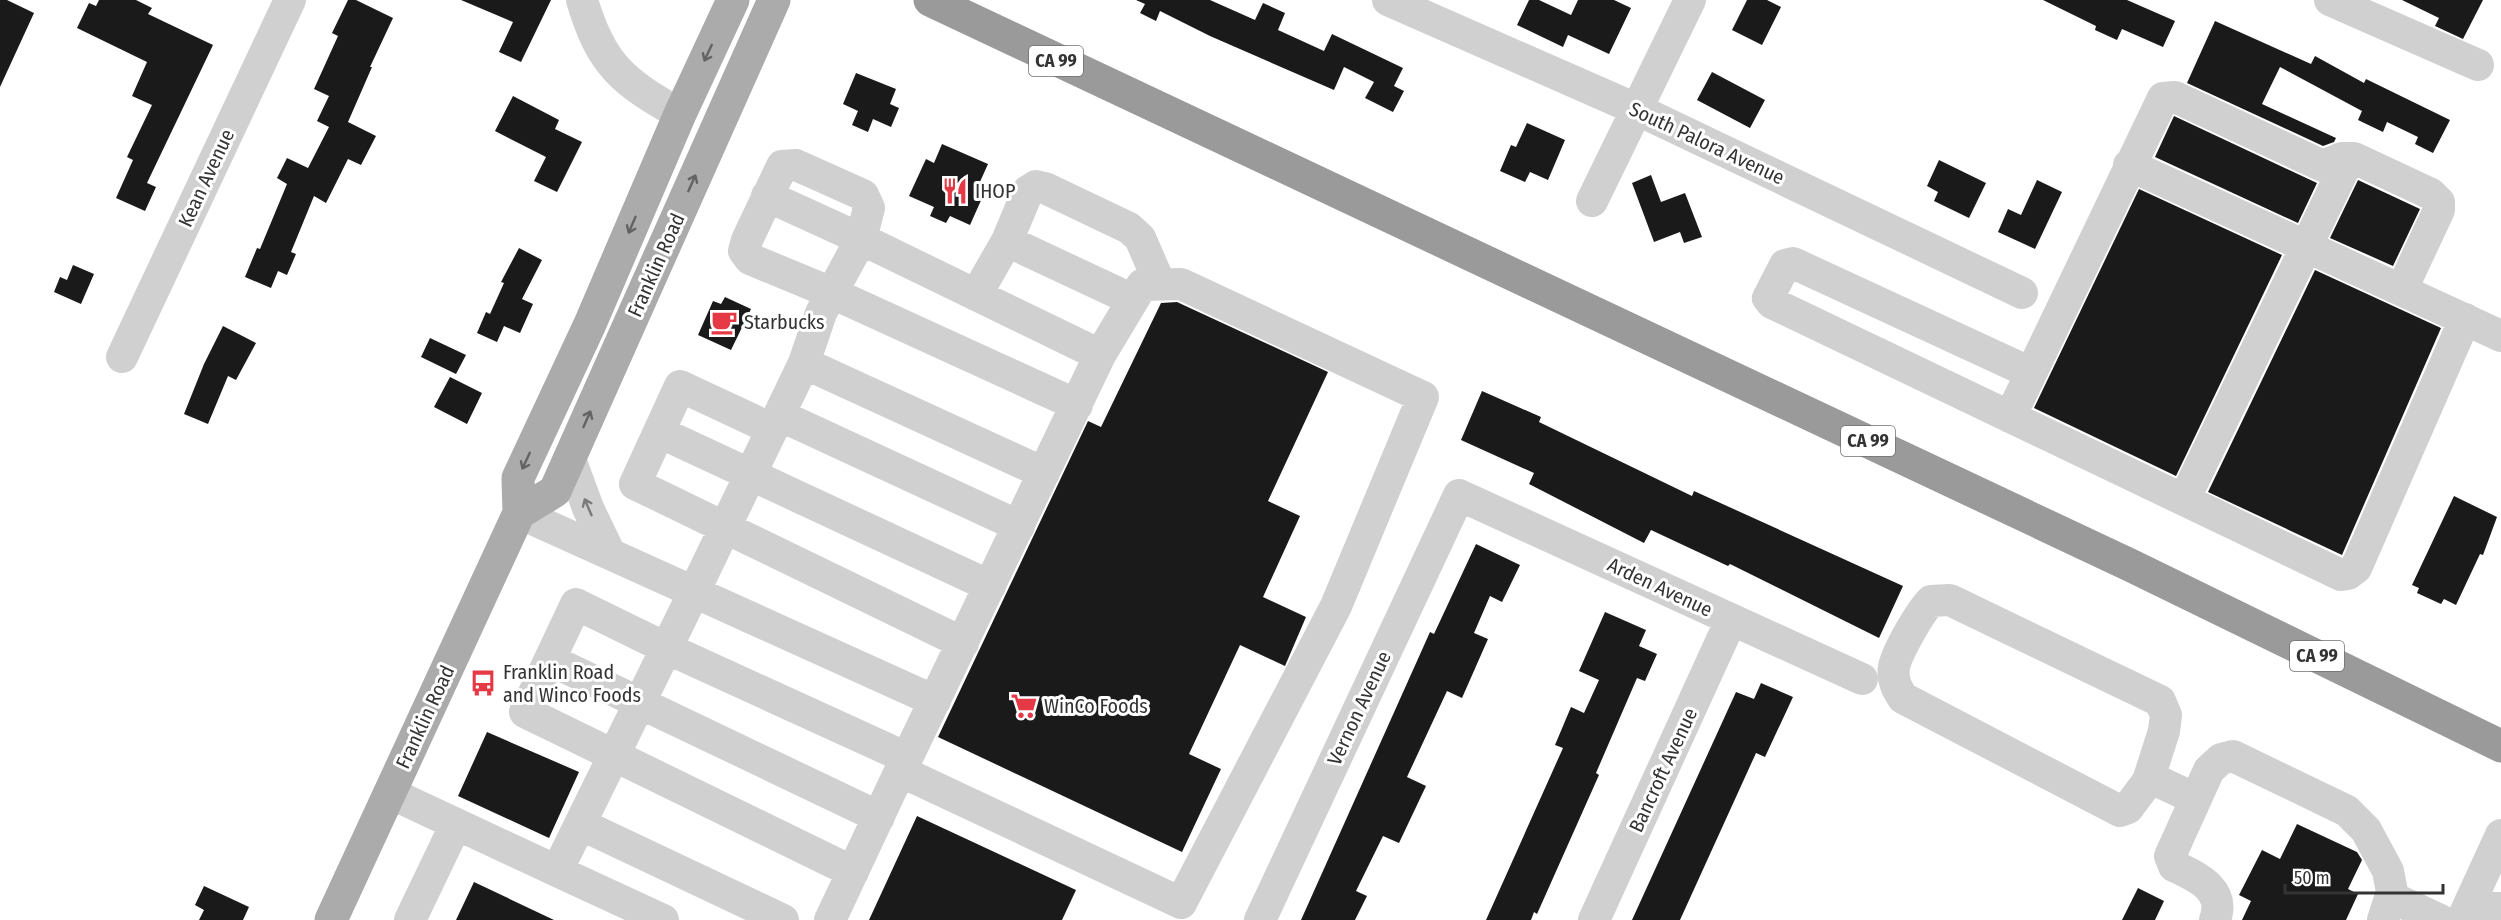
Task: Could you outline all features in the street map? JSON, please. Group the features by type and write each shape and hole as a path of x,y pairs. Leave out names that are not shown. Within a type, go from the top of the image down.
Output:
{"highway":[{"name":"CA 99","path":"930,0 2132,566 2501,746"}],"main road":[{"name":"Franklin Road","path":"331,920 519,513 518,478 609,281 680,114 733,0"},
{"name":"Franklin Road","path":"519,513 555,491 774,0"}],"street":[{"name":"Kean Avenue","path":"122,357 291,0"},
{"path":"582,0 598,46 612,66 642,93 680,114"},
{"name":"South Palora Avenue","path":"1388,0 1636,109 2022,293"},
{"path":"1592,201 1690,0"},
{"path":"2330,0 2478,65"},
{"path":"2010,417 2163,98 2175,97 2323,166 2342,159 2354,158 2431,194 2439,202 2439,210 2402,289"},
{"path":"2184,500 2349,158"},
{"path":"557,871 804,363 821,313 832,293 861,239 869,208 863,195 796,165 782,166 744,251 750,259 832,293 1077,405"},
{"path":"2129,165 2501,336"},
{"path":"976,295 1007,241 1028,190 1036,186 1045,188 1129,228 1140,238 1160,284"},
{"path":"767,196 1100,355"},
{"path":"1007,241 1133,300"},
{"path":"2031,373 1792,264 1785,265 1768,298 1772,303 2341,575 2348,574 2356,568 2465,319"},
{"path":"830,920 853,872 879,817 904,765 963,643 1077,405 1100,355 1142,285 1181,284 1423,397 1336,606 1178,912 904,765 576,604 525,712 853,872"},
{"path":"804,363 1044,473"},
{"path":"963,643 635,484 680,386 776,422 1019,526"},
{"path":"659,432 990,586"},
{"path":"570,459 588,508 610,554"},
{"name":"Arden Avenue","path":"1459,495 1862,679"},
{"name":"Vernon Avenue","path":"1260,920 1459,495"},
{"path":"519,513 935,701"},
{"path":"2148,781 2164,731 2166,715 2160,701 1950,600 1930,601 1922,611 1894,666 1895,686 1903,698 2120,811 2128,808 2148,781 2155,780 2196,799"},
{"name":"Bancroft Avenue","path":"1594,920 1731,620"},
{"path":"550,660 879,817"},
{"path":"2215,920 2218,904 2215,894 2203,880 2174,866 2170,856 2209,770 2221,759 2233,756 2347,811 2366,830 2388,871 2387,908 2440,920"},
{"path":"390,793 663,920"},
{"path":"410,920 456,824"},
{"path":"580,824 783,920"},
{"path":"2466,912 2501,835"},
{"path":"2466,912 2501,908"}],"building":[{"path":"0,0 7,0 34,13 0,87"},
{"path":"99,0 136,0 152,8 148,14 213,45 147,183 156,187 145,211 116,198 133,160 127,157 152,105 132,96 147,62 77,28 89,3 96,6"},
{"path":"348,0 356,0 393,18 348,122 376,136 361,165 348,159 326,203 314,196 291,252 296,254 287,275 278,271 271,288 245,277 257,248 260,249 287,184 277,178 287,158 308,168 329,127 317,121 329,96 314,89 338,36 332,33"},
{"path":"461,0 551,0 521,62 499,52 513,22"},
{"path":"1136,0 1210,0 1255,20 1263,3 1285,13 1278,30 1324,51 1332,34 1403,68 1394,86 1404,91 1393,112 1365,98 1374,82 1344,67 1334,90 1210,36 1160,11 1156,21 1140,13 1145,4"},
{"path":"1529,0 1539,0 1571,15 1578,0 1614,0 1631,8 1609,54 1568,35 1563,47 1517,25"},
{"path":"1747,0 1767,0 1781,7 1762,45 1732,30"},
{"path":"2043,0 2127,0 2175,21 2163,47 2122,29 2117,40 2095,30 2096,26"},
{"path":"2402,0 2483,0 2463,39 2435,26 2439,18"},
{"path":"2215,21 2311,64 2315,56 2364,83 2366,79 2450,120 2433,153 2415,144 2418,137 2387,122 2383,132 2358,120 2362,111 2280,67 2262,104 2336,138 2334,142 2323,146 2187,83"},
{"path":"1712,72 1765,100 1750,128 1697,100"},
{"path":"856,73 896,89 890,104 899,108 891,127 873,119 868,132 852,125 858,111 843,104"},
{"path":"513,96 559,120 555,129 582,142 557,192 534,181 546,157 495,131"},
{"path":"2174,116 2317,183 2298,223 2155,157"},
{"path":"1527,123 1565,140 1548,180 1530,172 1525,182 1500,171 1511,145 1516,147"},
{"path":"942,144 988,164 979,184 987,187 970,225 950,216 946,223 930,216 934,207 909,196 926,159 934,163"},
{"path":"1939,160 1986,183 1969,218 1934,201 1938,192 1927,186"},
{"path":"1651,175 1661,202 1685,193 1702,237 1684,243 1680,232 1654,242 1632,183"},
{"path":"2037,180 2062,192 2035,249 1998,232 2008,209 2021,215"},
{"path":"2358,180 2420,209 2393,266 2330,238"},
{"path":"2139,189 2282,255 2176,476 2034,408"},
{"path":"519,248 542,260 522,299 533,304 520,333 504,326 497,342 477,333 486,312 490,314 504,283 501,282"},
{"path":"73,265 94,274 81,304 54,292 60,277 67,280"},
{"path":"2315,270 2441,328 2342,555 2208,492"},
{"name":"Starbucks","path":"725,297 751,309 731,350 698,335 713,301 721,304"},
{"path":"1177,302 1328,372 1268,501 1300,516 1263,597 1306,617 1285,666 1240,645 1189,754 1221,769 1182,852 938,737 1088,421 1101,427 1161,303"},
{"path":"223,326 256,343 236,380 228,376 208,424 184,414 204,364"},
{"path":"430,338 466,355 456,374 421,357"},
{"path":"450,377 482,393 467,424 434,407"},
{"path":"1482,391 1541,417 1539,422 1692,496 1694,491 1903,586 1879,638 1730,564 1728,566 1651,530 1644,543 1529,484 1534,473 1461,440"},
{"path":"2454,496 2497,517 2483,555 2480,554 2456,605 2444,599 2441,604 2417,593 2419,588 2412,585"},
{"path":"1476,544 1520,565 1502,602 1490,596 1474,633 1488,639 1462,698 1447,691 1407,777 1426,786 1399,843 1383,836 1356,891 1367,896 1355,920 1301,920 1430,632 1434,634"},
{"path":"1605,612 1646,630 1639,646 1657,654 1645,681 1637,678 1596,773 1599,775 1537,914 1534,912 1531,920 1486,920 1563,748 1555,745 1571,707 1584,713 1599,680 1579,671"},
{"path":"1761,683 1793,697 1765,757 1756,753 1680,920 1632,920 1736,692 1754,699"},
{"path":"487,732 579,772 549,838 458,796"},
{"path":"917,816 1076,890 1062,920 869,920"},
{"path":"2297,824 2357,852 2362,860 2348,889 2358,894 2346,920 2242,920 2251,901 2239,895 2262,850 2280,859"},
{"path":"474,882 554,920 456,920"},
{"path":"204,886 249,907 243,920 199,920 204,910 195,905"},
{"path":"2138,888 2164,901 2155,920 2122,920"}],"place":[{"name":"IHOP","path":"955,191"},
{"name":"Starbucks","path":"724,322"},
{"name":"Franklin Road and Winco Foods","path":"483,683"},
{"name":"WinCo Foods","path":"1024,706"}]}
